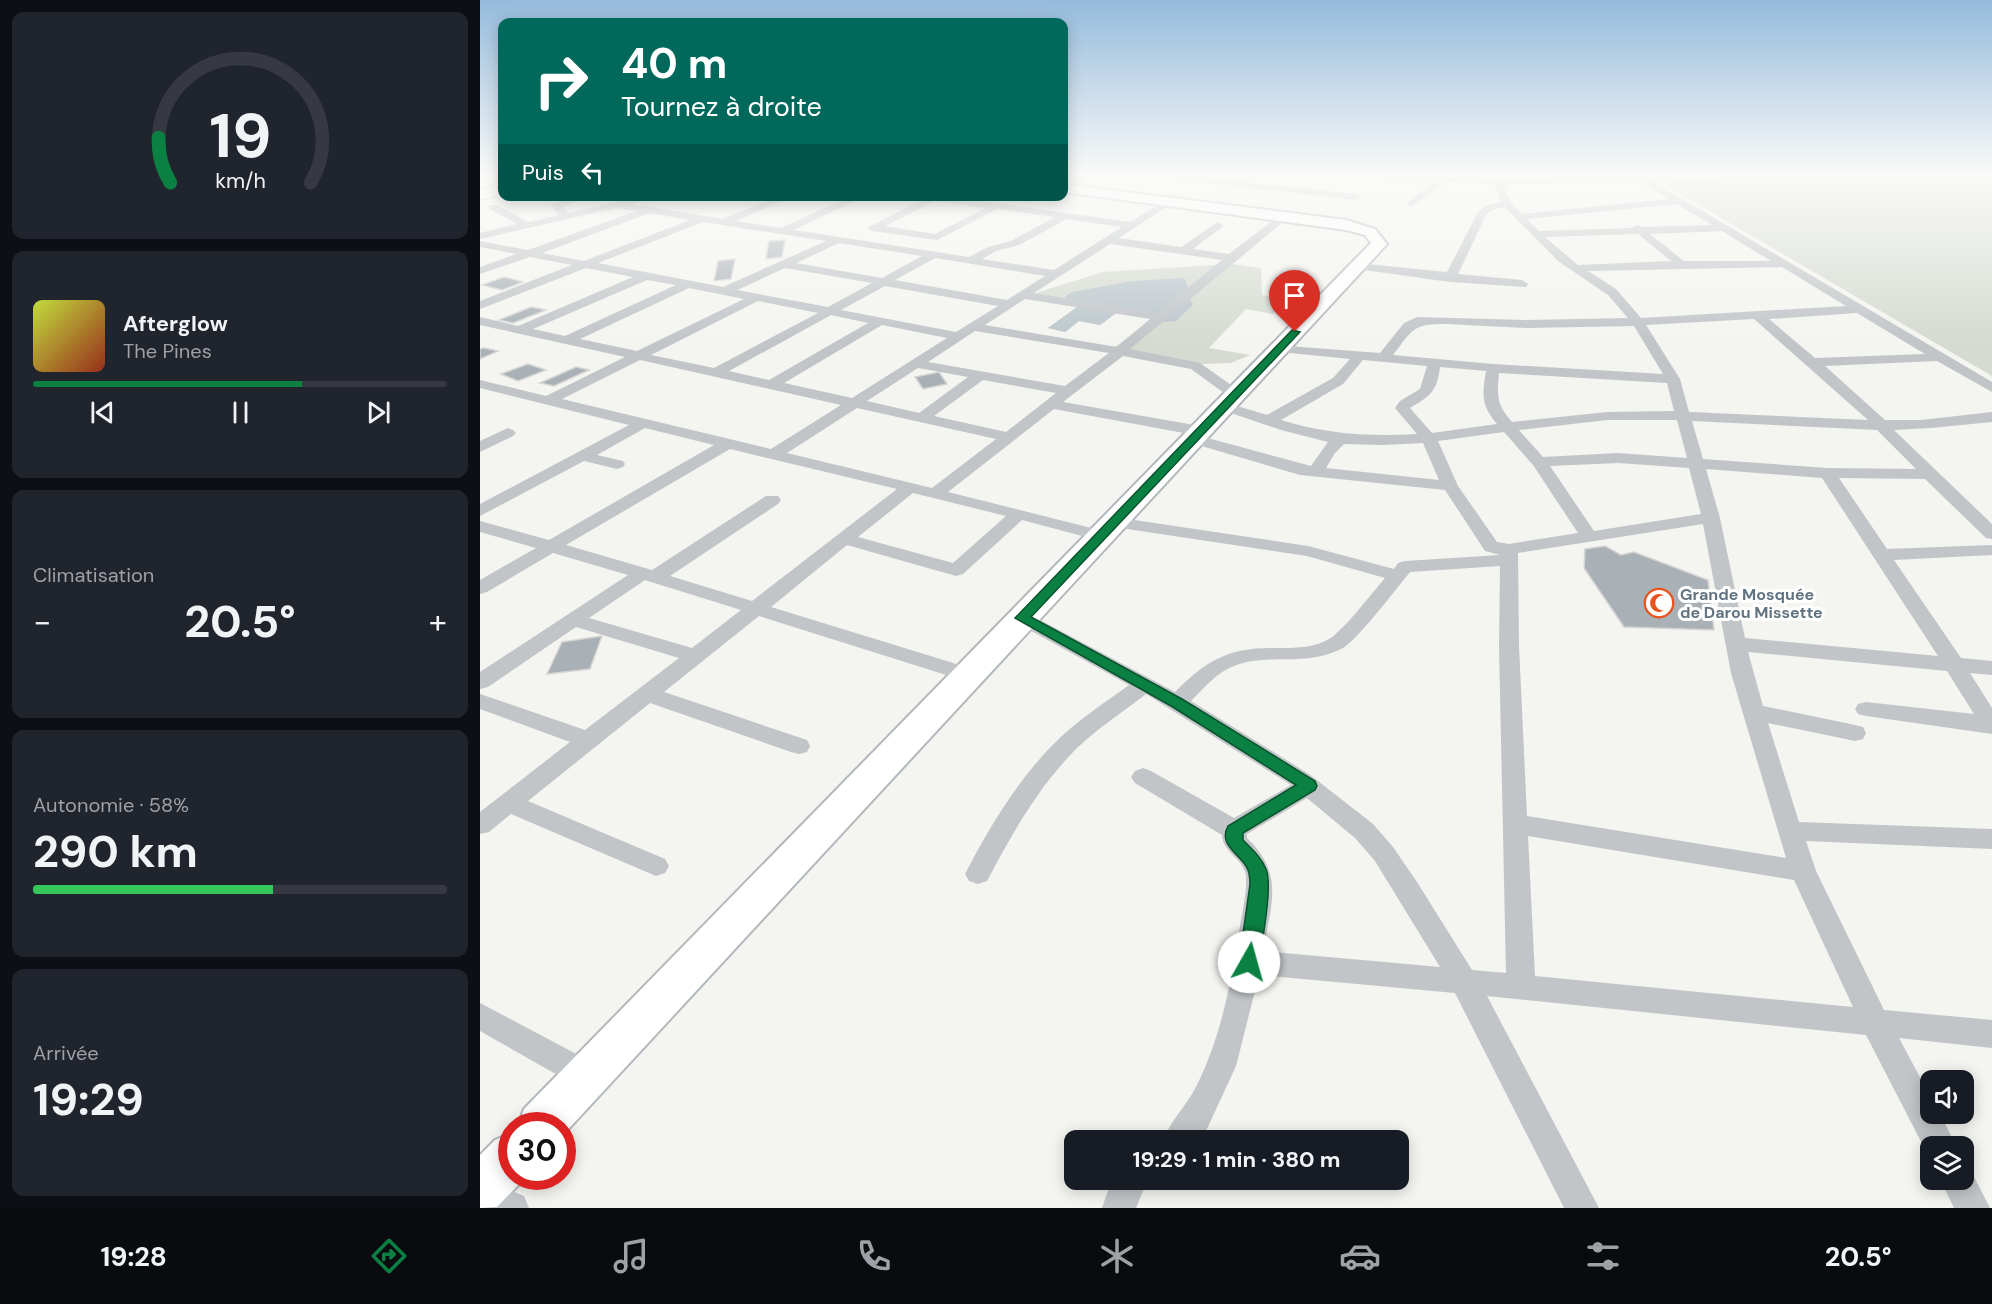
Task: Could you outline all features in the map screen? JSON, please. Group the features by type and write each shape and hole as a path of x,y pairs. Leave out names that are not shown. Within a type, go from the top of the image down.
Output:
{"street":[{"path":"480,236 507,229"},
{"path":"480,271 597,229"},
{"path":"480,305 676,229"},
{"path":"772,229 1056,274"},
{"path":"725,291 868,229"},
{"path":"888,229 937,237 951,229"},
{"path":"970,261 992,249 1015,243 1040,229"},
{"path":"773,455 1125,229"},
{"path":"1183,251 1212,229"},
{"path":"935,494 1120,351 1231,258 1260,229"},
{"path":"553,1112 1379,244 1371,232 1362,229"},
{"path":"1450,278 1474,229"},
{"path":"1532,229 1562,259 1612,292 1638,322 1673,379 1711,518 1735,644 1753,712 1803,871 1875,1023 1935,1136"},
{"path":"1536,234 1686,229"},
{"path":"1726,229 1992,388"},
{"path":"1641,231 1682,265"},
{"path":"1108,240 1231,258"},
{"path":"480,244 958,336"},
{"path":"716,373 933,255"},
{"path":"783,264 1009,304"},
{"path":"1577,268 1785,264"},
{"path":"1357,266 1450,278 1522,284"},
{"path":"519,330 645,276"},
{"path":"567,340 688,284"},
{"path":"1023,295 1159,318"},
{"path":"546,401 756,297"},
{"path":"1383,358 1409,326 1418,321 1538,324 1638,322 1859,309"},
{"path":"1758,316 1881,425 1927,474 1992,534"},
{"path":"480,321 1008,437"},
{"path":"771,385 880,321"},
{"path":"973,327 1195,366 1230,400 1268,421 1340,439 1430,440 1565,419 1608,416 1683,416 1881,425 1933,424 1992,417"},
{"path":"1280,348 1493,368 1673,379"},
{"path":"1268,421 1338,381 1360,355"},
{"path":"1811,362 1940,357"},
{"path":"1434,363 1428,390 1404,404 1402,408 1430,440 1450,486 1489,545 1509,554"},
{"path":"916,364 1068,391"},
{"path":"1493,368 1490,403 1493,410 1539,462 1590,538"},
{"path":"921,418 981,375"},
{"path":"480,384 1019,514 1108,529 1308,551 1396,575"},
{"path":"1051,404 1196,435 1300,470 1450,486"},
{"path":"480,511 642,424"},
{"path":"480,447 508,433"},
{"path":"1316,472 1328,451 1340,439"},
{"path":"480,588 727,444"},
{"path":"582,456 617,464"},
{"path":"1539,462 1618,458 1827,473 1927,474"},
{"path":"1827,473 1954,664 1991,725"},
{"path":"480,825 909,488"},
{"path":"480,682 574,620 772,500"},
{"path":"844,539 956,570 1019,514"},
{"path":"1177,702 1211,670 1224,662 1246,656 1288,656 1327,649 1339,642 1396,575 1409,566 1509,554 1711,518"},
{"path":"480,526 969,675"},
{"path":"1882,555 1992,550"},
{"path":"1509,554 1509,646 1521,988"},
{"path":"1022,618 1143,686 1177,702 1309,786 1364,831 1384,854 1463,980 1582,1208"},
{"path":"574,620 696,656"},
{"path":"1735,644 1992,668"},
{"path":"978,874 1012,810 1038,776 1070,741 1143,686"},
{"path":"648,694 799,746"},
{"path":"480,702 589,740"},
{"path":"1866,709 1991,725"},
{"path":"1753,712 1855,733"},
{"path":"1143,777 1234,830"},
{"path":"1234,830 1309,786"},
{"path":"510,803 656,866"},
{"path":"1515,824 1803,871"},
{"path":"1189,1130 1194,1125 1223,1060 1249,962 1259,884 1258,871 1251,859 1235,842 1234,830"},
{"path":"1790,831 1992,839"},
{"path":"1249,962 1463,980 1521,988 1992,1034"},
{"path":"480,1016 588,1076"},
{"path":"480,1190 498,1171"},
{"path":"1119,1208 1125,1190"},
{"path":"1964,1190 1973,1208"},
{"path":"480,1206 512,1208"}],"shaded area":[{"path":"1741,229 1992,229 1992,376"},
{"path":"1232,264 1261,268 1262,295 1286,300 1273,314 1246,309 1209,348 1250,355 1231,363 1202,364 1115,347 1153,318 1119,311 1100,325 1079,321 1065,332 1048,328 1077,307 1034,298 1039,292 1103,272"},
{"path":"1184,278 1193,305 1176,321 1166,322 1119,311 1100,325 1079,321 1065,332 1048,328 1077,307 1065,304 1066,296 1072,292 1133,281"}],"building":[{"path":"785,240 782,257 766,259 769,241"},
{"path":"735,259 731,279 714,281 718,261"},
{"path":"504,277 523,282 502,290 482,285"},
{"path":"531,307 546,310 513,323 499,320"},
{"path":"480,349 498,351 480,359"},
{"path":"528,364 546,370 518,381 501,374"},
{"path":"576,367 589,370 554,386 540,383"},
{"path":"939,372 947,384 923,389 915,377"},
{"name":"Grande Mosquée de Darou Missette","path":"1605,546 1621,555 1634,552 1708,580 1714,630 1624,627 1584,568 1585,549"},
{"path":"602,636 590,669 547,674 562,642"}],"place":[{"name":"Grande Mosquée de Darou Missette","path":"1659,603"}],"route":[{"path":"1249,962 1259,884 1258,871 1251,859 1233,839 1234,830 1309,786 1177,702 1143,686 1022,618 1295,332"}]}
